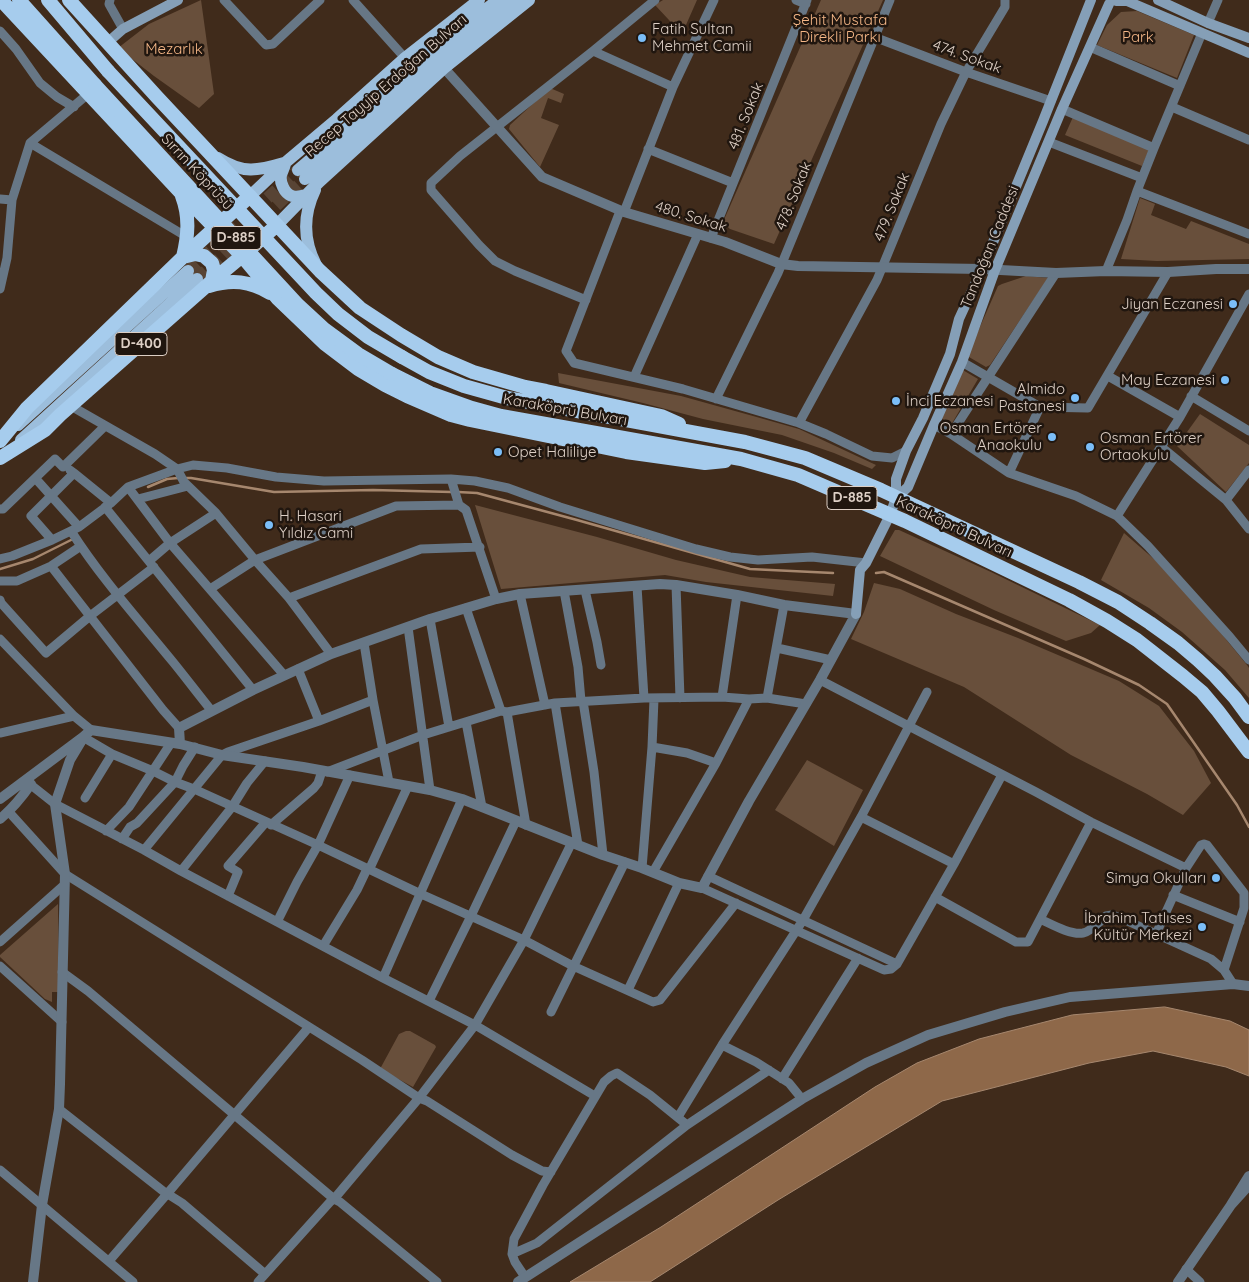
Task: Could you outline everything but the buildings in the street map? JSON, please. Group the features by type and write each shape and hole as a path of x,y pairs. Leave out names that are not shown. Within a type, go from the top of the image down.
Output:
{"highway":[{"path":"1,0 91,90 181,193 242,256 278,299 325,344 358,369 385,385 452,415 488,424 626,452 705,463 741,459"},
{"name":"D-885","path":"19,0 91,90"},
{"name":"Sırrın Köprüsü","path":"48,0 108,71 316,293 338,314 368,337 402,357"},
{"path":"69,0 320,271 360,308 438,357 473,372 525,387 661,416 703,434"},
{"name":"Sırrın Köprüsü","path":"91,90 298,305 358,354 392,374"},
{"path":"181,193 188,222 183,257"},
{"path":"183,257 250,196"},
{"name":"D-400","path":"0,458 45,430 200,280 242,256 277,225"},
{"path":"183,257 195,254 204,256 212,263 214,270 200,280"},
{"name":"D-400","path":"0,441 27,408 183,257"},
{"path":"200,280 241,282 258,286 278,299"},
{"name":"Karaköprü Bulvarı","path":"402,357 429,372 464,386 507,398 746,442 805,458 1079,582 1118,602 1164,633 1198,660 1230,693 1249,717"},
{"name":"Karaköprü Bulvarı","path":"392,374 430,393 472,408 502,416 741,459 798,475 914,525 1069,600 1137,640 1202,692 1249,752"}],"main road":[{"path":"107,43 123,29 178,0"},
{"path":"250,196 286,162 406,58 479,0"},
{"name":"Recep Tayyip Erdoğan Bulvarı","path":"498,0 428,54 345,130 301,175 483,23 514,0"},
{"path":"277,225 319,182 444,68 529,0"},
{"name":"Tandoğan Caddesi","path":"856,614 860,570 866,563 890,515 896,498 896,479 906,451 923,418 950,354 959,319 982,269 1091,0"},
{"path":"1096,0 1102,4 1114,1 1128,2 1249,53"},
{"path":"1158,0 1208,23 1249,38"},
{"name":"Tandoğan Caddesi","path":"896,498 908,487 962,362 996,270 1062,109 1090,47 1114,1"},
{"path":"208,152 230,166 253,170 286,162"},
{"path":"286,162 281,175 281,182 285,192 298,197 306,195"},
{"path":"319,182 307,212 306,228 307,243 320,271"},
{"path":"0,441 200,280"},
{"path":"0,458 200,280"}],"street":[{"path":"110,0 108,4 123,29"},
{"path":"224,0 266,45 273,44 320,0"},
{"path":"353,0 406,58"},
{"path":"586,300 515,271 495,260 479,245 431,190 431,183 460,156 655,0"},
{"path":"714,0 673,87 566,351 574,363 683,389 799,423 872,456 892,458 906,451"},
{"path":"796,0 807,2"},
{"name":"478. Sokak","path":"716,399 781,264 890,0"},
{"name":"479. Sokak","path":"799,423 872,288 941,124 966,72 1006,8 1005,0"},
{"path":"1208,23 1218,0"},
{"name":"481. Sokak","path":"711,238 807,2"},
{"path":"0,31 16,49 40,84 74,107"},
{"path":"1106,271 1202,33"},
{"name":"474. Sokak","path":"874,37 966,72 1051,101"},
{"path":"1090,47 1180,86"},
{"path":"593,51 673,87"},
{"name":"480. Sokak","path":"444,68 542,177 622,211 725,242 781,264 798,266 982,269 1056,273 1249,269"},
{"path":"0,288 7,258 12,200 30,143 74,107 91,90"},
{"path":"1172,107 1249,140"},
{"path":"1062,109 1154,148"},
{"path":"1049,142 1142,178"},
{"path":"30,143 187,238"},
{"path":"648,149 733,183"},
{"path":"1137,191 1249,234"},
{"path":"0,199 12,200"},
{"path":"634,377 698,234"},
{"path":"962,362 1040,407 1088,408 1168,272"},
{"path":"951,434 1056,273"},
{"path":"1116,516 1180,417 1249,294"},
{"path":"1108,376 1180,417"},
{"path":"1191,396 1249,431"},
{"path":"71,406 155,454 178,471 186,484 216,513 254,560 289,598 331,654"},
{"path":"1009,474 1040,407"},
{"path":"934,425 951,434 1009,474 1076,496 1116,516 1148,546 1249,660"},
{"path":"63,467 104,426"},
{"path":"1161,448 1226,500 1249,529"},
{"path":"0,510 36,479 55,459 63,467 74,473 108,505 151,564 253,690"},
{"path":"0,559 52,540 75,529 108,505 128,487 193,465 228,468 276,478 324,481 451,479 475,481 508,488 687,546 730,557 758,560 812,557 866,563"},
{"path":"1226,500 1249,470"},
{"path":"52,540 31,516 74,473"},
{"path":"36,479 52,496 75,529 81,546 117,596 211,710"},
{"path":"451,479 459,505"},
{"path":"138,499 186,484"},
{"path":"128,487 170,543 284,675"},
{"path":"210,589 254,560 396,506 459,505 466,510 496,599"},
{"path":"0,600 46,652 117,596 170,543 216,513"},
{"path":"0,581 17,582 51,566 81,546"},
{"path":"289,598 421,550 480,547"},
{"path":"51,566 179,728"},
{"path":"179,728 211,710 331,654 430,619 496,599 520,594 660,584 737,594 784,605 856,614 820,680 749,801 702,888"},
{"path":"676,585 680,698"},
{"path":"637,586 644,698"},
{"path":"585,590 601,665"},
{"path":"564,591 594,772 603,855"},
{"path":"520,594 544,704"},
{"path":"722,697 737,594"},
{"path":"767,698 784,605"},
{"path":"466,608 504,712 526,826"},
{"path":"430,619 449,727"},
{"path":"408,627 424,734 430,790"},
{"path":"0,639 74,716 91,730 176,744 222,755 389,782 430,790 462,799 526,826 653,872 679,884 702,888 884,970 891,969 897,964 1002,775"},
{"path":"364,643 389,782"},
{"path":"777,648 831,660"},
{"path":"298,669 319,721"},
{"path":"820,680 1091,822 1186,868"},
{"path":"678,1117 722,1044 803,920 861,817 927,692"},
{"path":"228,896 238,872 228,866 268,823 314,788 325,771 424,734 504,712 555,703 644,698 722,697 767,698 806,704"},
{"path":"642,868 654,698"},
{"path":"653,872 716,763 749,699"},
{"path":"144,850 222,755 373,700"},
{"path":"258,1282 334,1199 419,1098 475,1025 524,940 575,844 555,703"},
{"path":"0,733 74,716"},
{"path":"466,722 482,807"},
{"path":"106,831 129,807 153,771 176,744 179,728"},
{"path":"0,799 28,783 91,730"},
{"path":"83,738 112,754 318,845 524,940 573,966 654,1002 660,1000 736,903"},
{"path":"33,1282 42,1205 59,1109 65,874 55,804 70,760 83,738"},
{"path":"652,747 686,753 716,763"},
{"path":"122,839 130,827 137,823 175,782 195,748"},
{"path":"85,798 112,754"},
{"path":"181,871 232,807 247,783 265,761"},
{"path":"277,922 318,845 350,776"},
{"path":"28,783 55,804 383,978 429,1000 595,1096"},
{"path":"0,819 9,812 24,794 28,783"},
{"path":"323,946 357,890 408,786"},
{"path":"383,978 462,799"},
{"path":"9,812 65,874 362,1060 419,1098 427,1101 512,1155 542,1171 551,1172"},
{"path":"861,817 954,864"},
{"path":"429,1000 516,821"},
{"path":"935,897 1016,942 1028,942 1091,822"},
{"path":"1156,934 1186,868 1201,846 1207,845 1244,893 1244,908 1224,970"},
{"path":"551,1012 625,862"},
{"path":"708,876 897,964"},
{"path":"628,990 679,884"},
{"path":"0,942 64,885"},
{"path":"1173,896 1240,922"},
{"path":"1040,919 1072,932 1083,933 1106,916 1112,915 1211,959 1224,970 1233,984"},
{"path":"782,1079 858,958"},
{"path":"0,966 62,1022"},
{"path":"62,972 88,991 334,1199 437,1282"},
{"path":"687,1126 650,1095 617,1073 604,1082 514,1239 512,1254 522,1280 802,1099 866,1063 928,1035 1005,1012 1070,997 1233,984 1249,986"},
{"path":"109,1261 309,1027"},
{"path":"722,1044 756,1062 789,1083 802,1099"},
{"path":"512,1254 537,1243 687,1126 769,1070"},
{"path":"59,1109 168,1194 182,1202 265,1274"},
{"path":"0,1170 133,1282"},
{"path":"1178,1282 1249,1176"},
{"path":"1231,1205 1249,1185"},
{"path":"1186,1270 1200,1282"}],"green space":[{"name":"Mezarlık","path":"201,0 214,94 199,108 118,48 149,24"},
{"path":"663,0 697,0 682,34 655,5"},
{"name":"Şehit Mustafa Direkli Parkı","path":"821,0 883,0 774,244 730,229 723,222"},
{"name":"Park","path":"1137,11 1194,35 1177,78 1097,45 1107,25 1121,12"},
{"path":"550,88 564,94 561,103 548,98 541,118 559,125 540,167 509,129 510,125"},
{"path":"1073,117 1150,148 1142,166 1065,135"},
{"path":"1140,198 1155,204 1151,215 1186,229 1191,221 1249,244 1249,259 1157,261 1121,259"},
{"path":"1026,276 1048,278 990,365 986,367 969,357 968,354 998,286"},
{"path":"961,369 978,379 951,425 940,417"},
{"path":"558,373 681,396 799,429 876,465 872,469 834,453 782,435 703,419 559,383"},
{"path":"1200,414 1249,445 1249,463 1226,492 1177,446"},
{"path":"475,505 676,560 750,577 835,584 833,596 706,582 665,575 501,589"},
{"path":"895,530 899,530 991,572 1100,625 1091,633 1066,641 994,610 880,556"},
{"path":"1124,533 1155,560 1206,615 1247,665 1249,668 1249,698 1225,670 1182,632 1149,608 1101,580"},
{"path":"874,583 900,589 1119,681 1159,706 1194,751 1211,783 1183,815 1147,794 1071,755 964,687 851,639 864,612"},
{"path":"807,760 863,790 834,846 775,810"},
{"path":"58,904 59,992 52,992 52,1002 45,999 0,955"},
{"path":"410,1031 436,1047 413,1087 380,1069 399,1034"}],"shaded area":[{"path":"1165,1007 1230,1021 1249,1030 1249,1076 1226,1067 1153,1051 1089,1063 942,1101 778,1200 650,1282 570,1282 661,1227 875,1087 917,1063 979,1039 1072,1015"}],"waterway":[{"path":"148,487 167,479 178,478"},
{"path":"184,478 274,492 373,490 452,492"},
{"path":"458,492 477,493 750,569 833,573"},
{"path":"0,569 33,559 71,540"},
{"path":"876,573 884,572 1084,659 1139,685 1167,704 1237,805 1249,827"}],"tunnel":[{"path":"188,271 298,170"},
{"path":"197,279 305,179"}],"place":[{"name":"Fatih Sultan Mehmet Camii","path":"642,38"},
{"name":"Jiyan Eczanesi","path":"1233,304"},
{"name":"May Eczanesi","path":"1225,380"},
{"name":"Almido Pastanesi","path":"1075,398"},
{"name":"İnci Eczanesi","path":"896,401"},
{"name":"Osman Ertörer Anaokulu","path":"1052,437"},
{"name":"Osman Ertörer Ortaokulu","path":"1090,447"},
{"name":"Opet Haliliye","path":"498,452"},
{"name":"H. Hasari Yıldız Cami","path":"269,525"},
{"name":"Simya Okulları","path":"1216,878"},
{"name":"İbrahim Tatlıses Kültür Merkezi","path":"1202,927"}]}
